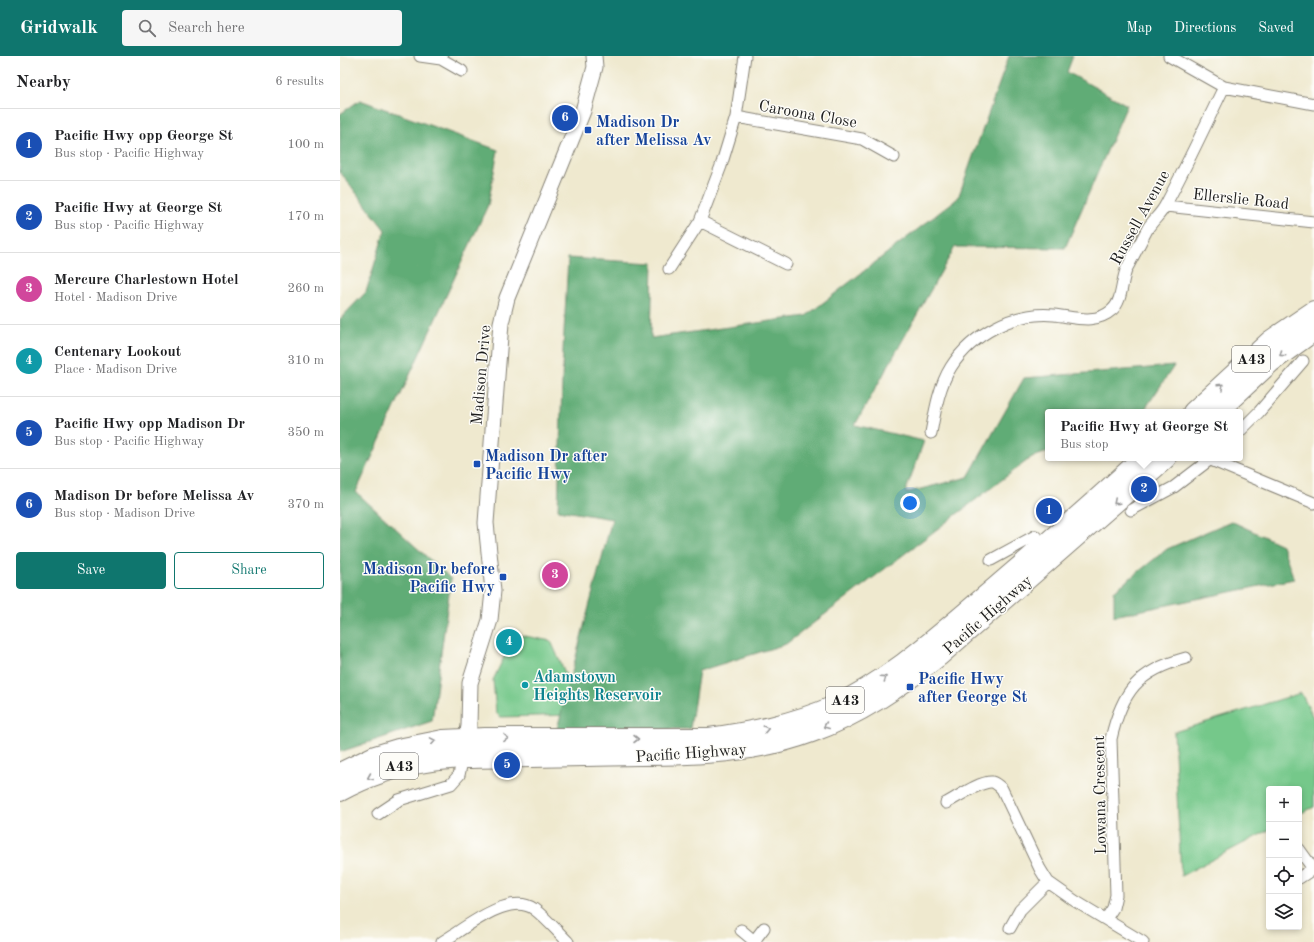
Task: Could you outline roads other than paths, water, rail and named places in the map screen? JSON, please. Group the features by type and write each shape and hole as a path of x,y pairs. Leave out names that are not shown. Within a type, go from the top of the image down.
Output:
{"highway":[{"name":"A43","path":"1196,409 1270,341 1314,311"},
{"name":"A43","path":"1220,409 1271,362 1314,331"},
{"name":"Pacific Highway","path":"340,773 375,756 398,749 444,740 468,738 709,738 769,728 805,717 856,695 898,668 1044,545 1139,461"},
{"name":"Pacific Highway","path":"340,792 378,773 400,766 424,761 463,757 735,752 812,732 848,717 881,699 911,678 939,656 1163,461"}],"main road":[{"name":"Madison Drive","path":"463,757 468,738 470,683 490,620 493,591 486,523 501,323 507,298 583,111 595,67 594,56"}],"street":[{"path":"420,56 441,60 462,71"},
{"path":"668,269 700,221 721,166 736,117 745,56"},
{"path":"1168,56 1224,87 1314,104"},
{"name":"Russell Avenue","path":"931,433 937,402 951,367 974,342 996,326 1026,316 1053,315 1077,319 1090,319 1104,316 1114,309 1119,298 1126,270 1149,227 1166,206 1224,87"},
{"name":"Caroona Close","path":"736,117 862,139 894,157"},
{"name":"Ellerslie Road","path":"1166,206 1314,222"},
{"path":"700,221 786,264"},
{"path":"1243,428 1259,412 1303,361"},
{"path":"1132,510 1174,487 1206,461"},
{"path":"1214,461 1314,503"},
{"path":"991,560 1035,536 1044,545"},
{"name":"Lowana Crescent","path":"1106,919 1112,908 1116,895 1112,739 1117,715 1135,684 1146,675 1171,662 1186,658"},
{"path":"378,814 399,800 451,784 459,775 463,757"},
{"path":"946,803 981,784 991,782 1002,789 1040,869 1048,882 1143,942"},
{"path":"1302,853 1314,869 1302,876"},
{"path":"1010,928 1020,910 1048,882"},
{"path":"442,942 498,908 514,904 524,905 534,909 568,942"},
{"path":"741,930 755,941 764,928"}],"place":[{"name":"Madison Dr before Melissa Av","path":"565,118"},
{"name":"Madison Dr after Melissa Av","path":"588,130"},
{"name":"Madison Dr after Pacific Hwy","path":"477,464"},
{"name":"Pacific Hwy at George St","path":"1144,489"},
{"name":"Pacific Hwy opp George St","path":"1049,511"},
{"name":"Mercure Charlestown Hotel","path":"555,575"},
{"name":"Madison Dr before Pacific Hwy","path":"503,577"},
{"name":"Centenary Lookout","path":"509,642"},
{"name":"Adamstown Heights Reservoir","path":"525,685"},
{"name":"Pacific Hwy after George St","path":"910,687"},
{"name":"Pacific Hwy opp Madison Dr","path":"507,765"}]}
